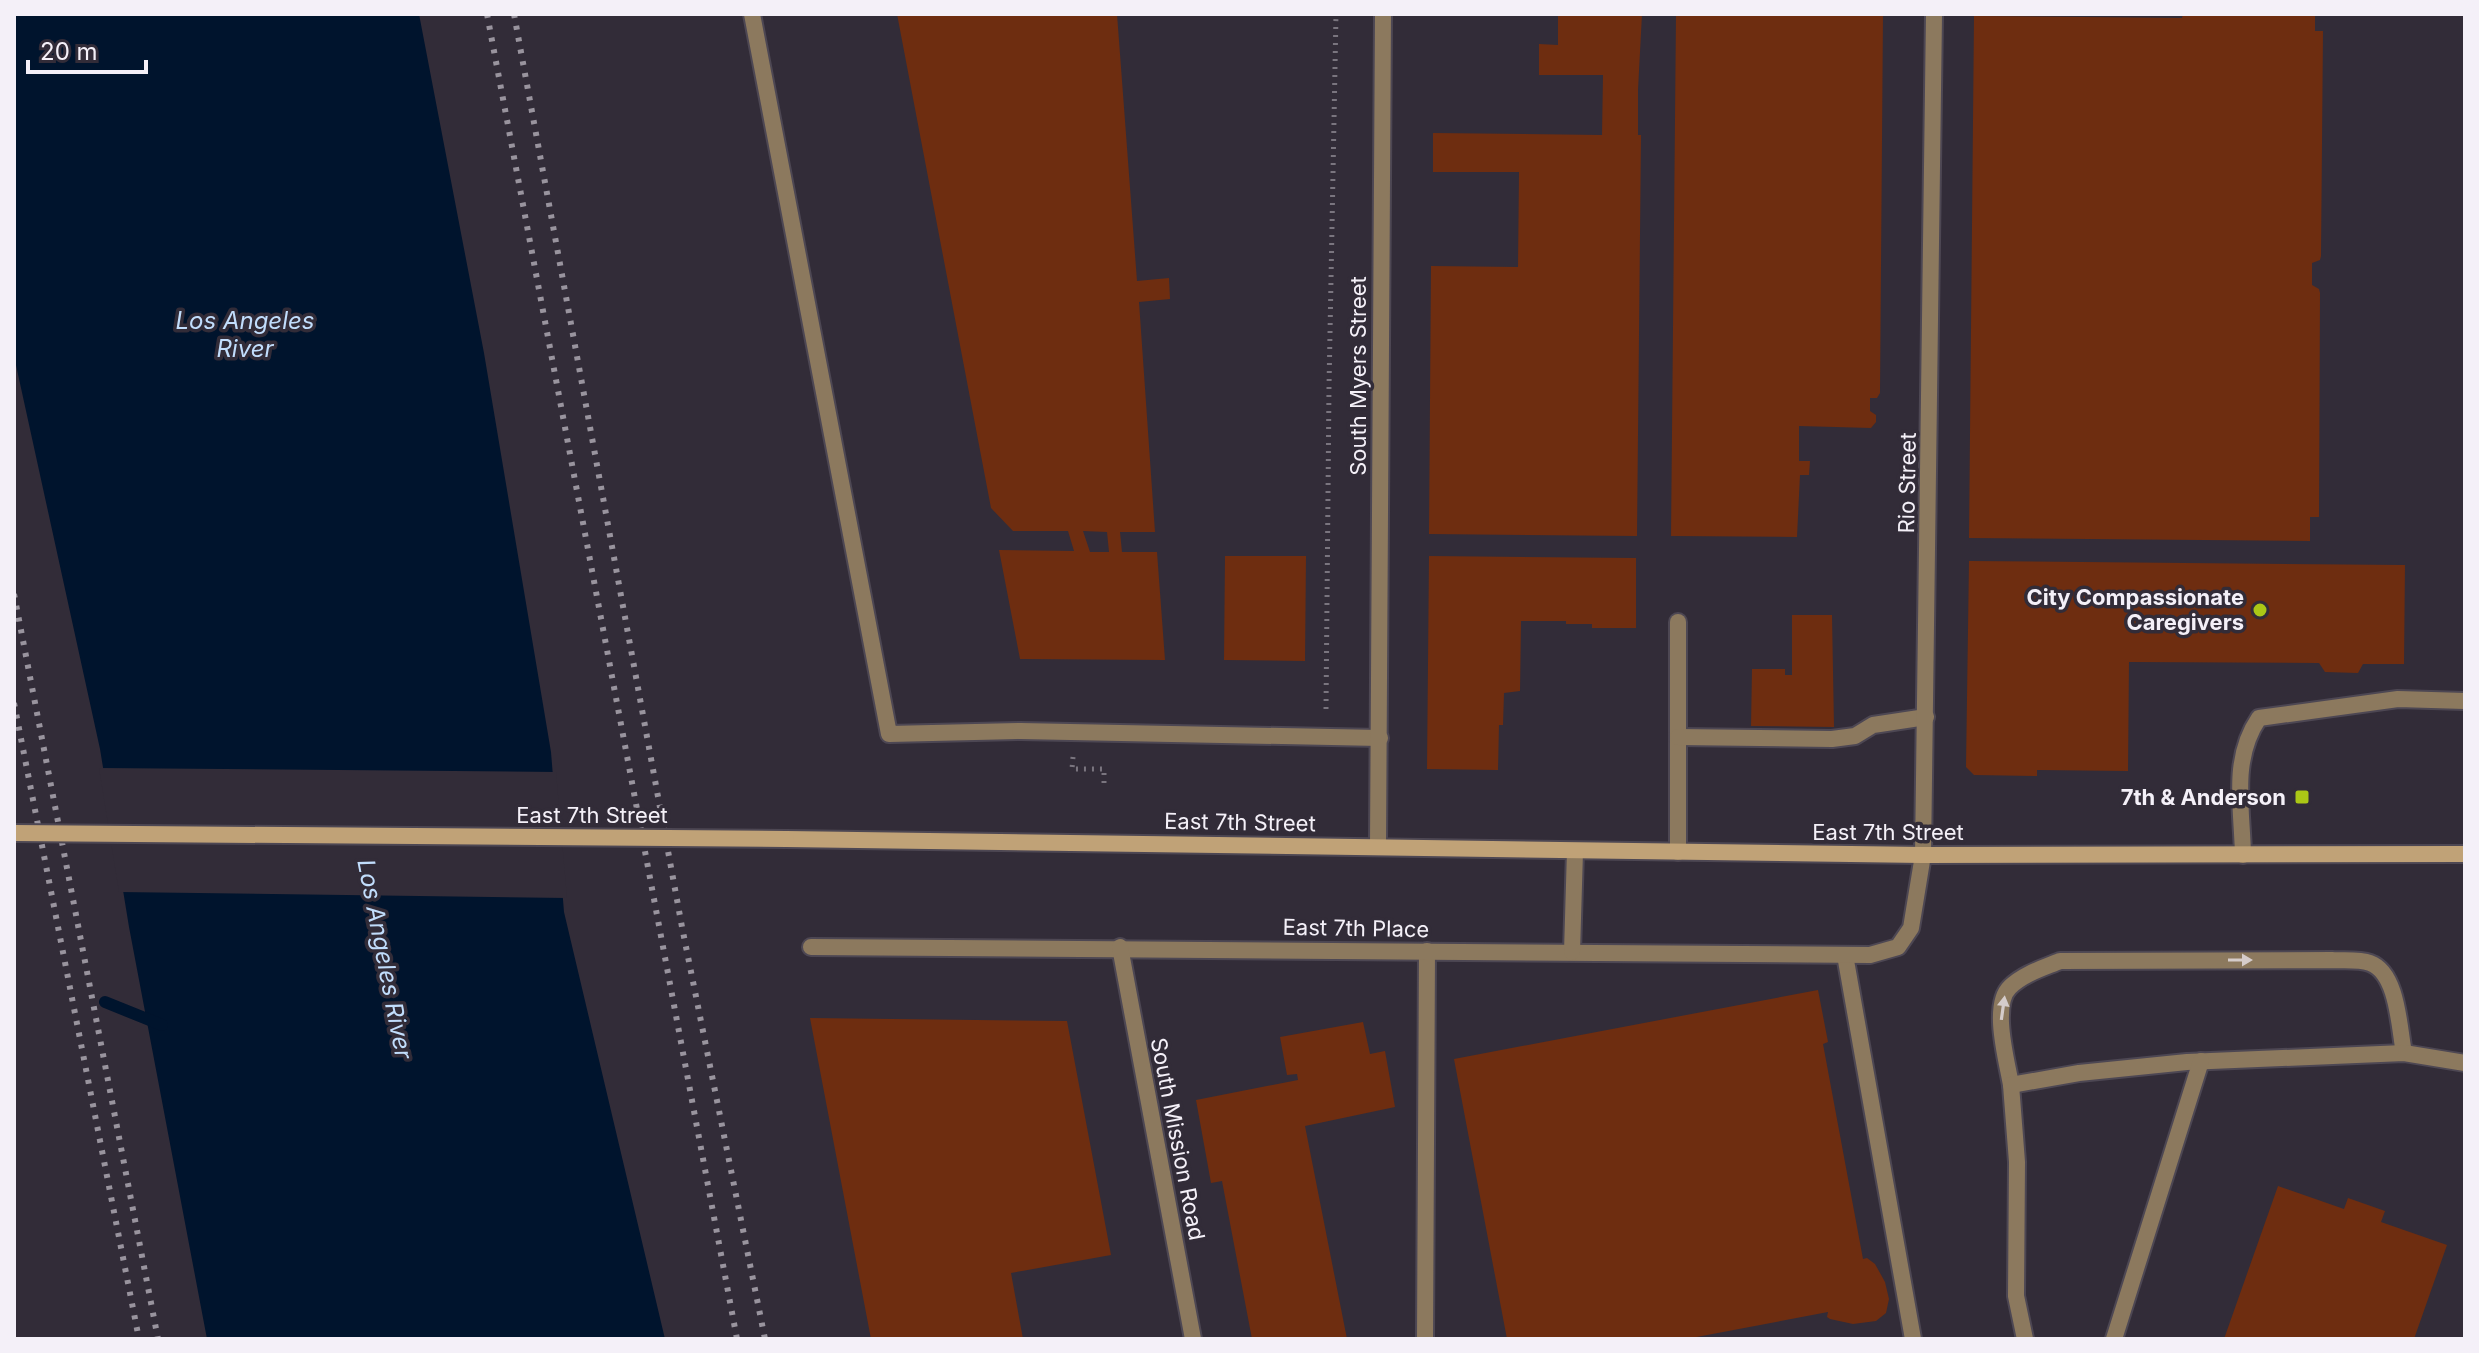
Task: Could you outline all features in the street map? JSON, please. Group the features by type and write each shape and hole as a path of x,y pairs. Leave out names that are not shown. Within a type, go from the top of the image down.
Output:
{"main road":[{"name":"East 7th Street","path":"14,833 1120,842 1923,855 2465,854"}],"street":[{"path":"752,14 889,734 1020,731 1380,738"},
{"name":"South Myers Street","path":"1378,845 1383,14"},
{"name":"Rio Street","path":"1898,947 1911,928 1923,855 1934,14"},
{"path":"1678,622 1678,852"},
{"path":"2243,855 2240,763 2247,736 2259,718 2398,699 2465,701"},
{"path":"1678,737 1832,739 1855,736 1873,725 1926,717"},
{"path":"1572,952 1575,851"},
{"name":"East 7th Place","path":"811,947 1870,955 1898,947"},
{"name":"South Mission Road","path":"1120,947 1193,1339"},
{"path":"1425,1339 1427,951"},
{"path":"1845,955 1913,1339"},
{"path":"2025,1339 2016,1296 2017,1162 2011,1085 1999,1008 2008,988 2029,974 2060,961 2332,960 2370,963 2384,972 2393,994 2404,1053"},
{"path":"2011,1085 2079,1073 2201,1061 2404,1053 2465,1063"},
{"path":"2114,1339 2201,1061"}],"path":[{"path":"1326,716 1336,14"},
{"path":"1072,769 1104,769 1104,784"}],"water":[{"name":"Los Angeles River","path":"14,14 419,14 484,353 551,752 564,912 665,1339 207,1339 129,927 100,749 14,356"}],"pier":[{"path":"99,768 556,772 567,898 119,892"}],"building":[{"path":"897,14 1117,14 1137,281 1169,278 1170,299 1139,302 1155,532 1120,532 1122,552 1157,552 1165,660 1020,659 999,550 1074,551 1068,531 1013,531 991,508","holes":["1083,531 1107,532 1109,552 1090,552"]},
{"path":"1558,14 1642,14 1638,90 1638,135 1641,135 1637,536 1429,534 1431,266 1518,267 1519,172 1433,172 1433,133 1602,135 1603,75 1539,75 1539,44 1558,45"},
{"path":"1676,14 1883,14 1880,393 1877,398 1870,398 1870,411 1876,415 1876,422 1871,428 1799,426 1799,461 1810,461 1809,475 1800,475 1797,537 1671,536"},
{"path":"2183,14 2315,14 2315,31 2323,31 2321,256 2320,260 2312,263 2312,285 2320,293 2319,517 2310,517 2310,541 1969,538 1974,16 2182,18"},
{"path":"1225,556 1306,556 1305,661 1224,660"},
{"path":"1429,556 1636,558 1636,628 1592,628 1592,624 1566,624 1566,621 1521,621 1520,691 1504,693 1503,725 1499,725 1498,770 1427,769"},
{"path":"1969,561 2405,565 2404,664 2363,664 2358,673 2325,672 2319,663 2129,662 2128,771 2037,770 2037,776 1974,775 1966,767"},
{"path":"1792,615 1832,615 1834,727 1751,726 1752,669 1785,669 1785,675 1792,675"},
{"path":"1818,990 1828,1042 1823,1044 1863,1259 1867,1258 1875,1264 1885,1282 1889,1299 1886,1313 1876,1321 1853,1324 1830,1319 1828,1312 1686,1339 1507,1339 1454,1059"},
{"path":"810,1018 1067,1021 1111,1255 1011,1273 1023,1339 871,1339"},
{"path":"1363,1022 1370,1054 1385,1051 1395,1107 1305,1126 1347,1339 1252,1339 1222,1181 1211,1183 1196,1100 1298,1080 1297,1074 1287,1075 1280,1037"},
{"path":"2278,1186 2344,1209 2348,1198 2385,1211 2381,1222 2447,1245 2414,1339 2224,1339"}],"waterway":[{"path":"105,1002 162,1025"}],"railway":[{"path":"487,14 737,1339"},
{"path":"514,14 682,927 765,1339"},
{"path":"14,594 158,1339"},
{"path":"14,703 139,1339"}],"place":[{"name":"City Compassionate Caregivers","path":"2260,610"},
{"name":"7th & Anderson","path":"2302,797"}]}
